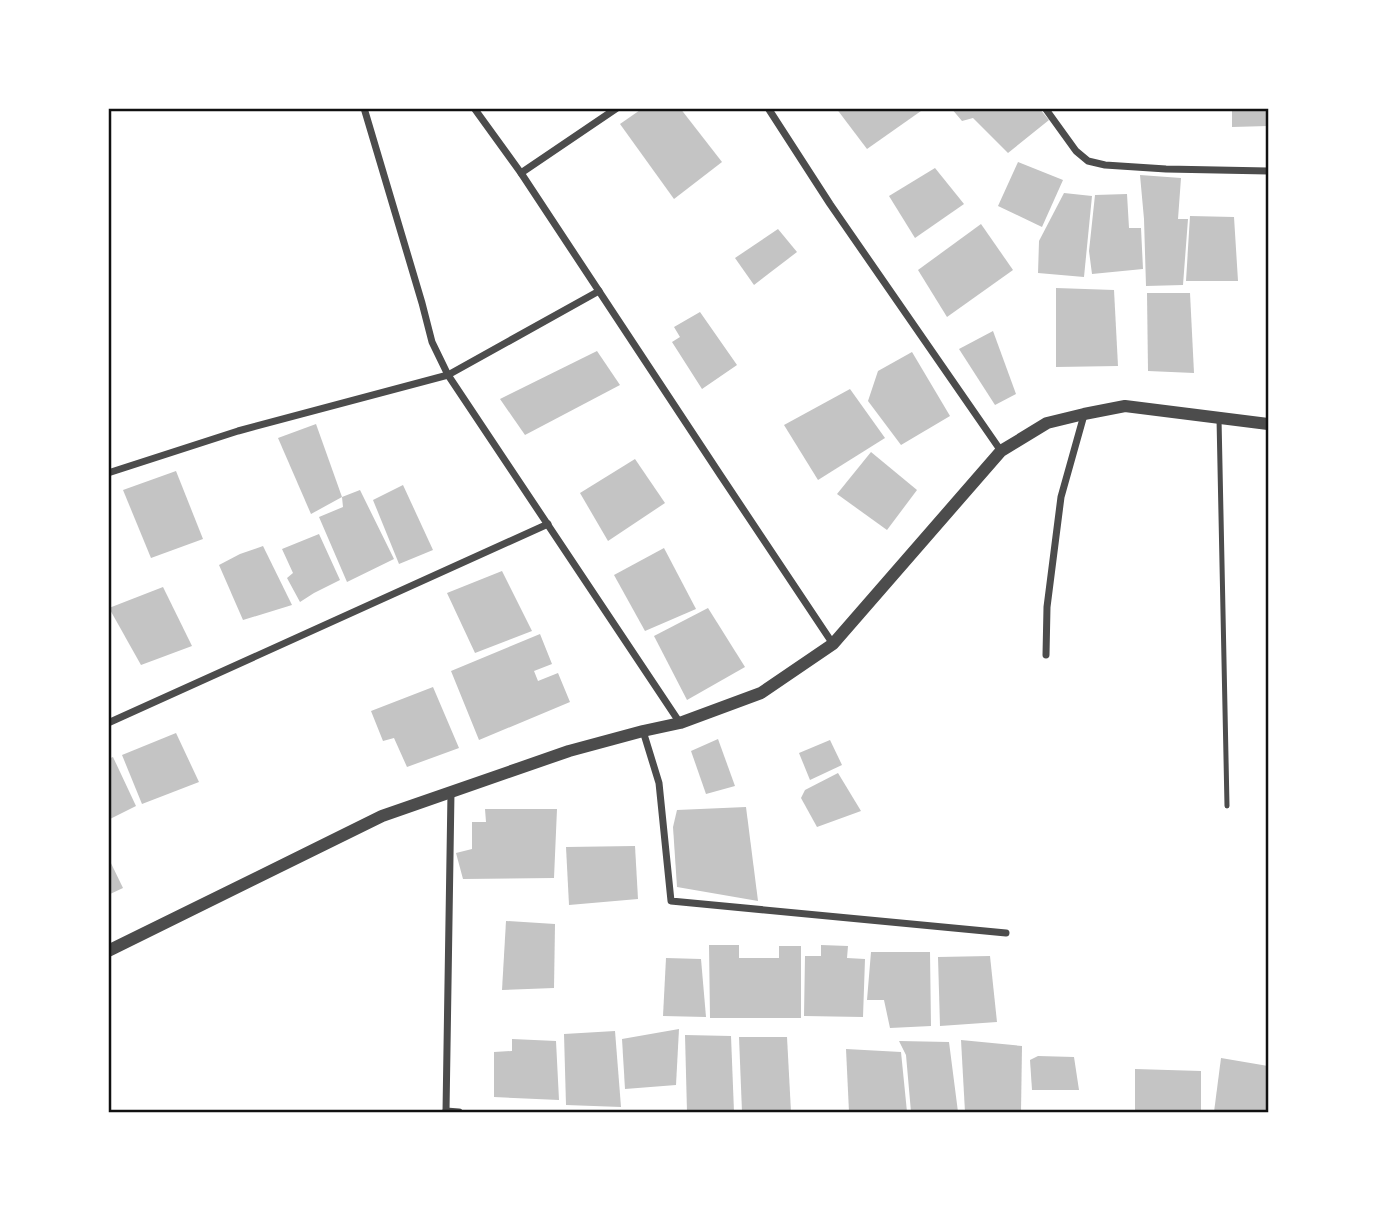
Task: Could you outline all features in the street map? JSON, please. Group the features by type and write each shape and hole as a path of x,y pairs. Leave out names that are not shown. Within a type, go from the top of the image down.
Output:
{"street":[{"path":"364,108 432,342 448,375 680,723"},
{"path":"474,108 521,173 834,644"},
{"path":"521,173 617,108"},
{"path":"768,108 830,204 1001,451"},
{"path":"1045,108 1076,151 1088,161 1105,165 1269,171"},
{"path":"108,473 238,431 448,375 598,291"},
{"path":"108,951 382,816 569,751 643,730 680,723 761,693 834,644 1001,451 1046,423 1125,407 1269,424"},
{"path":"1046,655 1047,607 1061,497 1084,414"},
{"path":"108,723 548,524"},
{"path":"643,730 659,783 671,901 1006,933"},
{"path":"451,791 446,1112 459,1112"}],"lane":[{"path":"1219,418 1227,806"}],"building":[{"path":"643,108 680,108 722,162 674,199 620,124"},
{"path":"836,108 919,108 921,111 867,149"},
{"path":"951,108 1039,108 1049,120 1008,153 973,118 962,121"},
{"path":"1232,108 1268,108 1268,126 1232,127"},
{"path":"1018,162 1063,180 1042,227 998,206"},
{"path":"935,168 964,204 915,238 889,196"},
{"path":"1140,175 1181,178 1178,219 1188,219 1183,285 1146,286"},
{"path":"1064,193 1092,196 1084,277 1038,273 1039,241"},
{"path":"1127,194 1129,228 1141,228 1143,269 1092,274 1089,251 1095,195"},
{"path":"1190,216 1234,217 1238,281 1186,281"},
{"path":"981,224 1013,270 947,317 918,270"},
{"path":"778,229 797,252 754,285 735,258"},
{"path":"1056,288 1114,290 1118,366 1056,367"},
{"path":"1147,293 1190,293 1194,373 1148,371"},
{"path":"700,312 737,365 702,389 672,342 680,337 674,327"},
{"path":"993,331 1016,394 995,405 959,349"},
{"path":"597,351 620,385 525,435 500,399"},
{"path":"912,352 950,416 901,445 868,401 878,371"},
{"path":"850,389 885,438 818,480 784,425"},
{"path":"316,424 342,497 311,514 278,438"},
{"path":"871,452 917,490 887,530 837,494"},
{"path":"635,459 665,503 608,541 580,493"},
{"path":"176,471 203,539 151,558 123,490"},
{"path":"403,485 433,550 399,564 373,500"},
{"path":"360,490 394,559 347,582 319,517 343,507 342,497"},
{"path":"319,534 340,580 300,602 287,578 293,573 282,549"},
{"path":"263,546 292,605 243,620 219,565"},
{"path":"664,548 696,609 645,631 614,575"},
{"path":"502,571 532,631 475,653 447,593"},
{"path":"163,587 192,646 141,665 109,608"},
{"path":"708,608 745,667 687,700 654,636"},
{"path":"540,634 552,664 534,671 538,681 558,673 570,702 479,740 451,671"},
{"path":"433,687 459,748 407,767 394,738 383,741 371,711"},
{"path":"176,733 199,782 142,804 122,755"},
{"path":"718,739 735,786 706,794 691,751"},
{"path":"830,740 842,765 810,780 799,753"},
{"path":"113,757 136,806 108,820 108,759"},
{"path":"838,773 861,811 817,827 801,798 805,790"},
{"path":"746,807 758,901 677,887 673,827 677,810"},
{"path":"485,809 557,809 554,878 463,879 456,853 472,849 472,822 486,822"},
{"path":"635,846 638,899 569,905 566,847"},
{"path":"108,857 123,888 108,895"},
{"path":"506,921 555,924 554,988 502,990"},
{"path":"709,945 739,945 739,958 779,958 779,946 801,946 801,1018 710,1018"},
{"path":"821,945 848,946 847,958 865,959 863,1017 804,1016 805,956 821,956"},
{"path":"871,952 930,952 931,1026 890,1028 884,1000 867,1000"},
{"path":"990,956 997,1022 940,1026 938,957"},
{"path":"666,958 701,959 706,1017 663,1016"},
{"path":"679,1029 676,1085 625,1089 622,1039"},
{"path":"615,1031 621,1107 566,1105 564,1034"},
{"path":"685,1035 731,1036 734,1112 687,1112"},
{"path":"739,1037 787,1037 791,1112 742,1112"},
{"path":"512,1039 556,1041 559,1100 494,1097 494,1052 512,1051"},
{"path":"961,1040 1022,1046 1021,1112 965,1112"},
{"path":"899,1041 949,1042 958,1112 911,1112 906,1055"},
{"path":"846,1049 901,1052 907,1112 849,1112"},
{"path":"1038,1056 1074,1057 1079,1090 1032,1090 1030,1060"},
{"path":"1221,1058 1268,1066 1268,1112 1214,1112"},
{"path":"1135,1069 1201,1071 1201,1112 1135,1112"}]}
